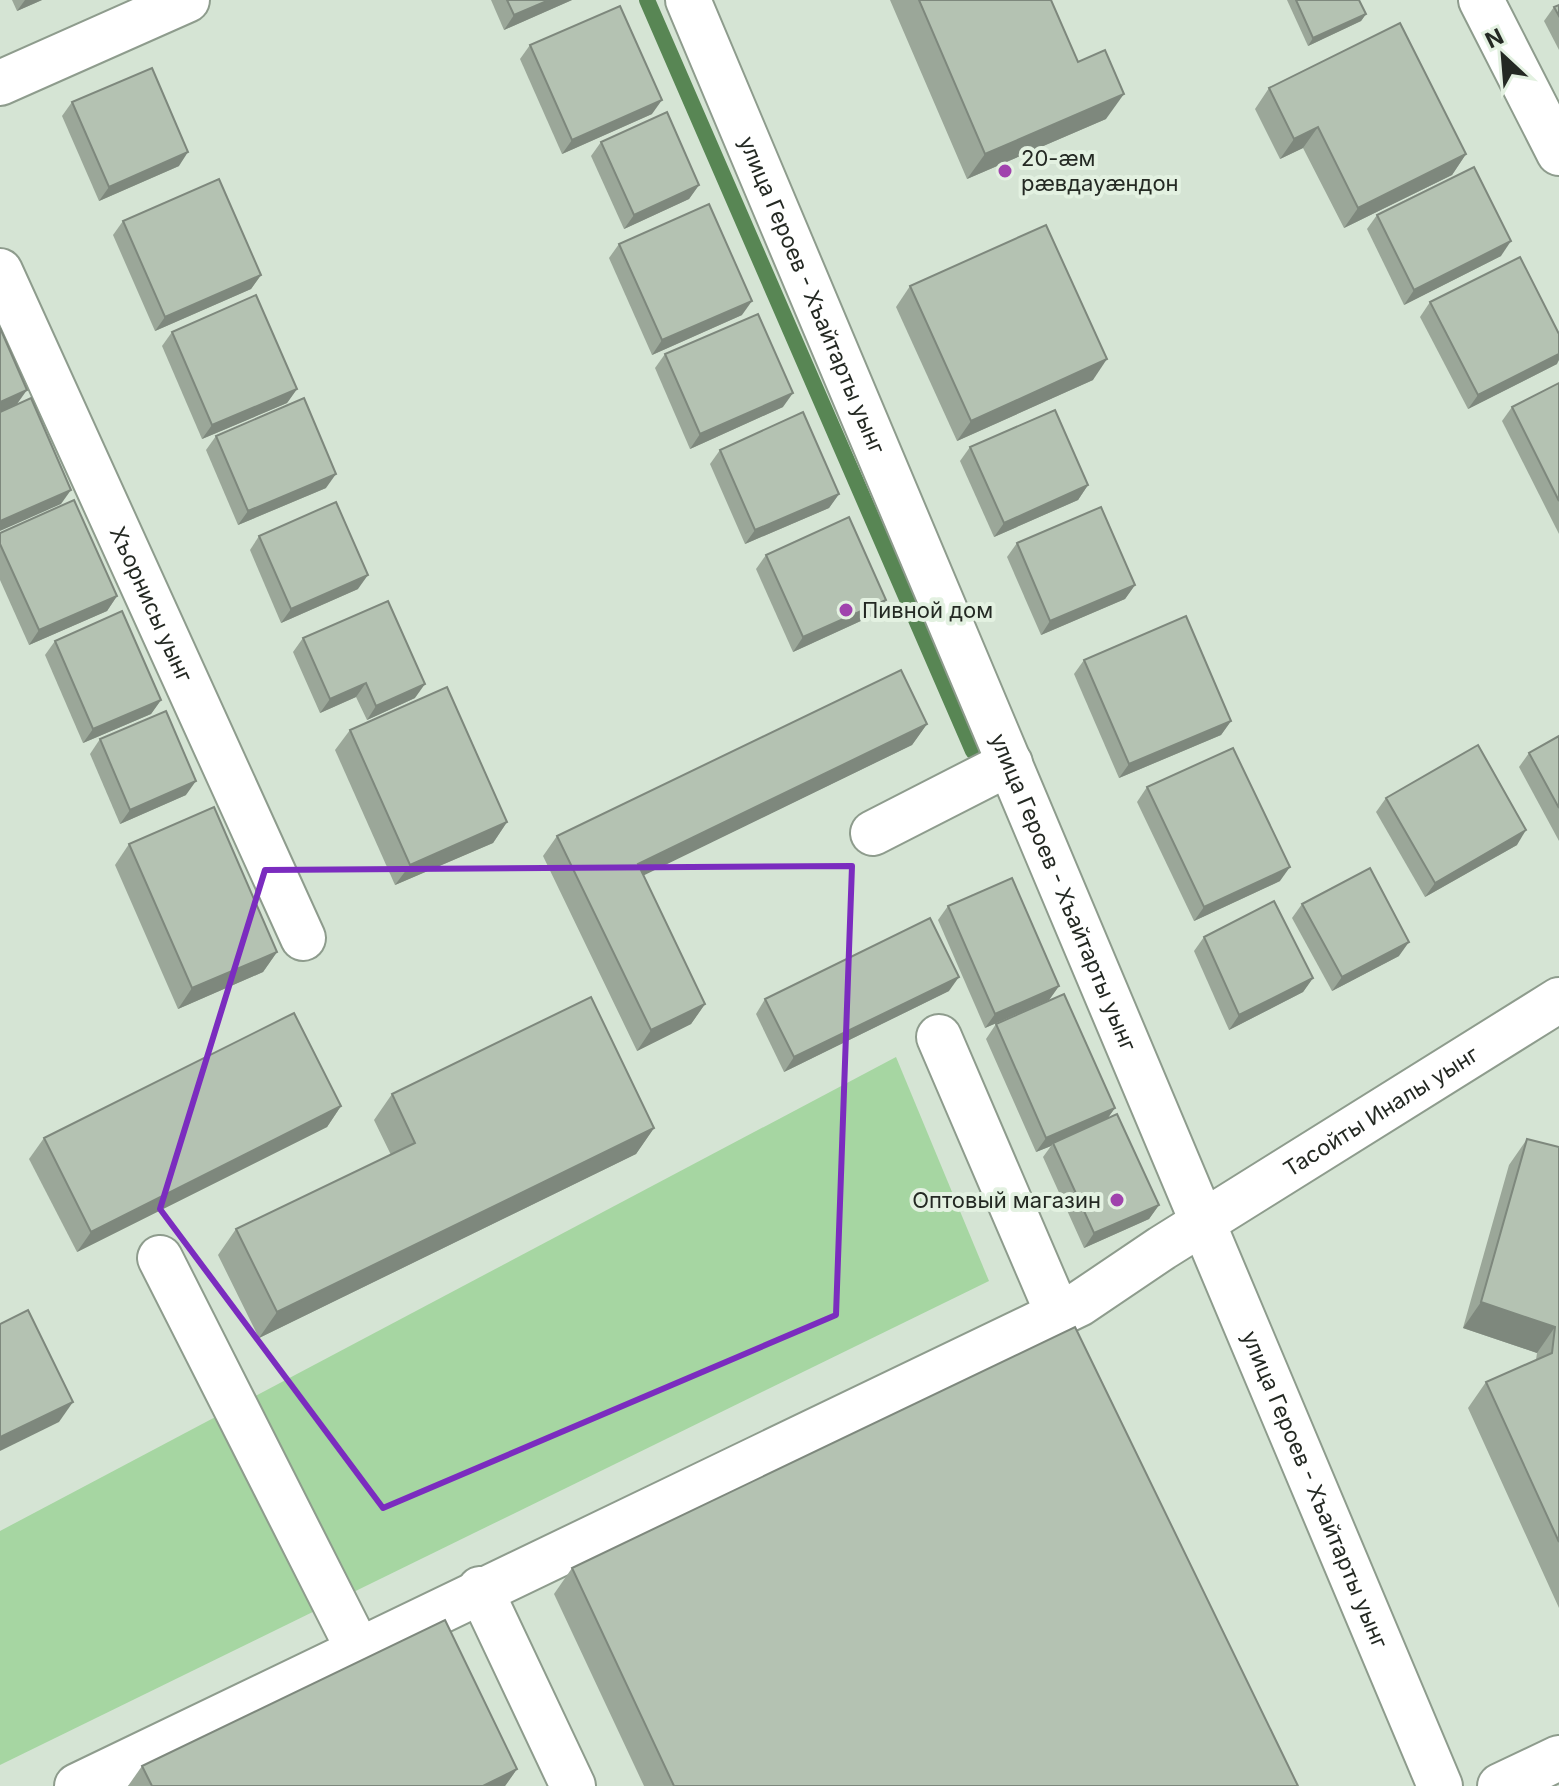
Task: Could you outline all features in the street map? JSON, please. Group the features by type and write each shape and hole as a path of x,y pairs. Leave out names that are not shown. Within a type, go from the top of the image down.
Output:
{"street":[{"path":"0,83 187,0"},
{"name":"улица Героев - Хъайтарты уынг","path":"688,0 1440,1786"},
{"path":"1481,0 1559,153"},
{"name":"Хъорнисы уынг","path":"0,271 303,938"},
{"path":"873,833 1010,763"},
{"name":"Тасойты Иналы уынг","path":"77,1786 480,1589 1058,1314 1559,1000"},
{"path":"939,1037 1058,1314"},
{"path":"160,1258 358,1649"},
{"path":"480,1589 573,1786"},
{"path":"1500,1786 1559,1758"}],"highlighted area":[{"path":"852,866 836,1315 383,1508 160,1209 265,870"}],"green space":[{"path":"896,1057 989,1281 0,1765 0,1531"}],"building":[{"path":"507,0 549,0 514,15"},
{"path":"919,0 1051,0 1078,62 1105,50 1124,94 985,154"},
{"path":"1296,0 1359,0 1366,14 1313,38"},
{"path":"620,6 662,100 572,140 530,45"},
{"path":"1400,23 1466,154 1358,208 1318,127 1294,139 1269,88"},
{"path":"152,68 188,152 109,187 72,102"},
{"path":"667,112 699,185 634,215 601,142"},
{"path":"1474,167 1511,241 1414,290 1377,215"},
{"path":"219,179 261,275 165,317 123,221"},
{"path":"709,204 752,301 662,340 619,244"},
{"path":"1046,225 1107,359 971,421 910,286"},
{"path":"1520,257 1559,334 1559,354 1478,395 1430,302"},
{"path":"256,295 297,389 212,425 172,332"},
{"path":"758,314 793,393 700,434 665,354"},
{"path":"0,328 27,390 0,402"},
{"path":"1559,383 1559,501 1512,407"},
{"path":"31,398 71,490 0,521 0,412"},
{"path":"304,398 336,474 248,511 216,436"},
{"path":"1055,410 1088,485 1004,523 970,447"},
{"path":"803,412 839,494 755,530 720,450"},
{"path":"74,500 117,596 39,630 0,544 0,533"},
{"path":"336,502 368,575 291,609 259,536"},
{"path":"1101,507 1135,585 1050,621 1017,543"},
{"path":"849,517 886,600 803,637 766,555"},
{"path":"388,601 425,684 376,706 366,683 330,699 303,638"},
{"path":"122,611 161,700 93,729 55,641"},
{"path":"1186,616 1231,721 1129,764 1084,660"},
{"path":"901,670 927,724 638,864 705,1004 651,1030 557,836"},
{"path":"447,687 507,822 410,865 350,730"},
{"path":"166,711 196,781 130,810 100,739"},
{"path":"1559,736 1559,808 1529,753"},
{"path":"1478,745 1526,830 1435,883 1386,798"},
{"path":"1233,748 1290,867 1204,907 1147,787"},
{"path":"214,807 277,952 192,988 129,844"},
{"path":"1370,868 1409,942 1342,977 1302,904"},
{"path":"1012,878 1059,986 995,1014 948,906"},
{"path":"1274,901 1313,978 1239,1015 1204,937"},
{"path":"930,918 959,977 794,1057 765,999"},
{"path":"1064,994 1115,1108 1046,1138 996,1024"},
{"path":"591,997 654,1128 277,1312 236,1229 415,1143 392,1094"},
{"path":"294,1013 341,1106 91,1232 44,1138"},
{"path":"1117,1114 1159,1205 1094,1233 1053,1143"},
{"path":"1527,1139 1559,1147 1559,1542 1486,1382 1552,1353 1555,1327 1481,1302"},
{"path":"28,1310 73,1402 0,1437 0,1324"},
{"path":"1075,1327 1298,1786 674,1786 572,1568"},
{"path":"445,1620 517,1769 483,1786 152,1786 142,1766"}],"waterway":[{"path":"647,0 973,751"}],"place":[{"name":"20-æм рӕвдауӕндон","path":"1005,171"},
{"name":"Пивной дом","path":"846,610"},
{"name":"Оптовый магазин","path":"1117,1200"}]}
